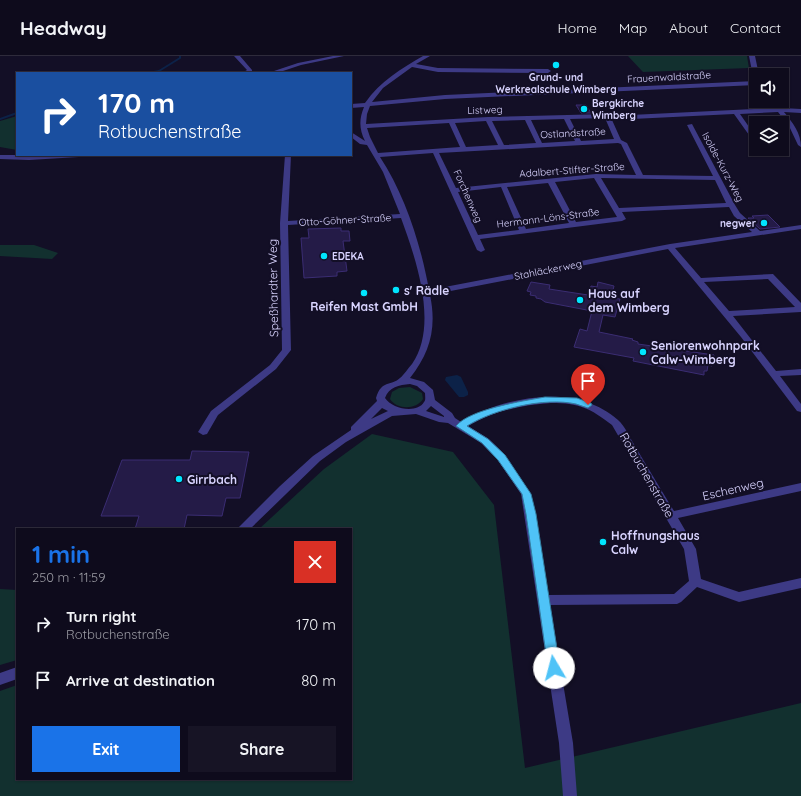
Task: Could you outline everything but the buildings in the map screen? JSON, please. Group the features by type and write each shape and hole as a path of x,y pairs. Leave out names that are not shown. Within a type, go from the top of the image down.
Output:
{"street":[{"path":"237,56 250,71 248,72"},
{"path":"274,72 300,64 341,56"},
{"name":"Otto-Göhner-Straße","path":"403,382 417,364 427,336 428,315 426,293 405,216 386,172 368,143 363,126 367,105 384,84 427,56"},
{"path":"752,56 754,68"},
{"path":"411,65 438,70 548,71"},
{"name":"Frauenwaldstraße","path":"352,106 446,97 749,83"},
{"path":"781,110 792,126 801,145"},
{"name":"Ostlandstraße","path":"376,155 618,141 608,118 781,110 801,111"},
{"path":"736,113 742,119 749,131"},
{"name":"Listweg","path":"363,126 451,121 607,116"},
{"path":"527,118 540,145"},
{"path":"566,118 579,143"},
{"path":"488,120 502,147"},
{"path":"451,121 464,149"},
{"name":"Isolde-Kurz-Weg","path":"690,125 731,205 737,214 758,233"},
{"path":"352,135 362,143 368,143"},
{"path":"618,141 624,143 640,176"},
{"name":"Forchenweg","path":"435,151 481,250"},
{"path":"0,157 29,158 63,156"},
{"name":"Speßhardter Weg","path":"203,432 214,414 273,367 286,350 284,224 288,156"},
{"path":"596,176 617,210"},
{"name":"Adalbert-Stifter-Straße","path":"454,190 596,176 716,178"},
{"path":"550,180 574,226"},
{"path":"504,185 523,231"},
{"name":"Hermann-Löns-Straße","path":"617,210 731,205"},
{"name":"Hermann-Löns-Straße","path":"476,237 574,226 625,218 617,210"},
{"name":"Otto-Göhner-Straße","path":"284,224 405,216"},
{"name":"Stahläckerweg","path":"426,293 670,246 801,227"},
{"path":"670,246 700,280 800,409"},
{"path":"700,280 770,276 801,308"},
{"path":"726,314 801,308"},
{"name":"Otto-Göhner-Straße","path":"417,364 420,374 418,383"},
{"path":"773,374 801,372"},
{"path":"396,382 418,383 427,389 431,396 426,406 418,411 396,411 390,409 382,402 381,393 384,388 396,382"},
{"name":"Rotbuchenstraße","path":"455,423 510,406 545,399 577,401 599,409 616,423 690,548 695,582"},
{"path":"430,400 449,415 455,423"},
{"path":"349,435 382,402"},
{"path":"244,528 309,464 349,435 388,413 396,411"},
{"path":"418,411 455,423 485,441 501,457 526,494 566,743 570,796"},
{"name":"Eschenweg","path":"671,516 801,487"},
{"path":"544,600 677,599 695,582 740,598 801,583"},
{"path":"0,679 16,673"}],"green space":[{"path":"628,56 747,56 749,68 643,72"},
{"path":"16,116 16,150 0,147 0,121"},
{"path":"0,245 34,245 58,253 52,259 0,256"},
{"path":"410,387 422,393 423,399 420,403 411,407 402,407 393,403 390,399 392,392 399,388"},
{"path":"372,434 453,452 494,505 525,768 801,703 801,796 0,796 0,691 16,685 16,780 352,780 352,528 260,528 324,469"},
{"path":"0,589 16,590 16,660 0,665"}],"water":[{"path":"457,375 461,377 468,392 468,395 464,397 459,397 445,380 446,377"}],"waterway":[{"path":"154,72 159,71 180,58 180,56"},
{"path":"0,119 16,113"}],"place":[{"name":"Grund- und Werkrealschule Wimberg","path":"556,65"},
{"name":"Bergkirche Wimberg","path":"584,109"},
{"name":"negwer","path":"764,223"},
{"name":"EDEKA","path":"324,256"},
{"name":"s' Rädle","path":"396,290"},
{"name":"Reifen Mast GmbH","path":"364,293"},
{"name":"Haus auf dem Wimberg","path":"580,300"},
{"name":"Seniorenwohnpark Calw-Wimberg","path":"643,352"},
{"name":"Girrbach","path":"179,479"},
{"name":"Hoffnungshaus Calw","path":"603,542"}],"route":[{"path":"554,668 531,514 526,494 517,478 501,457 485,441 460,426 472,419 496,410 545,399 577,401 588,405"}]}
